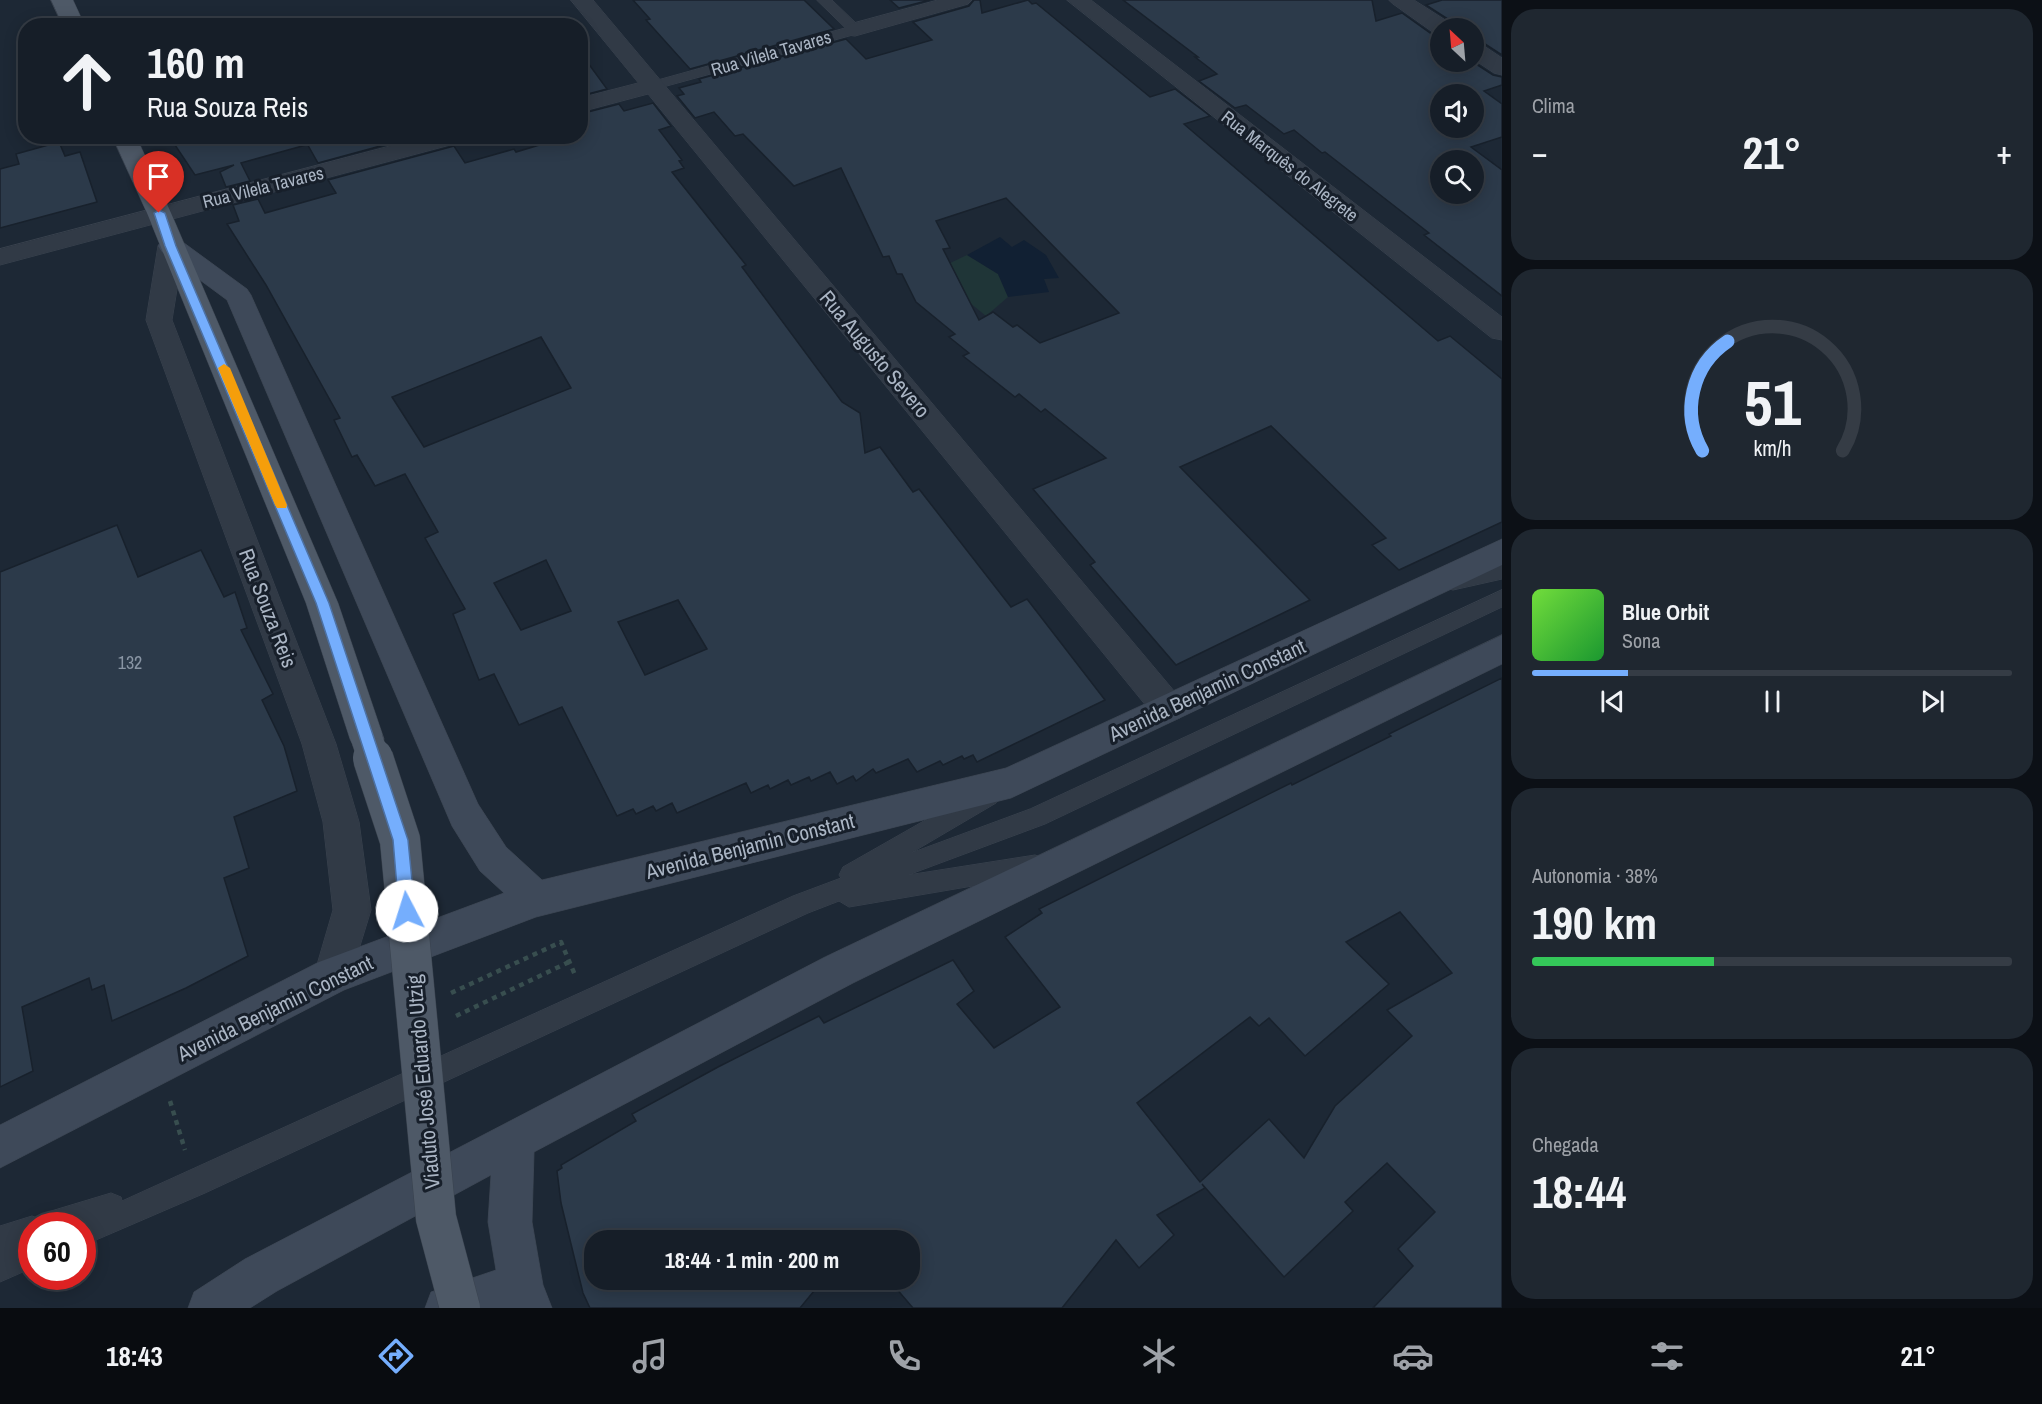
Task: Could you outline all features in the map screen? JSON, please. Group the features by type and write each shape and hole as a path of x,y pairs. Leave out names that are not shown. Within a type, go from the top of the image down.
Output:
{"main road":[{"path":"62,0 70,18"},
{"name":"Rua Souza Reis","path":"128,144 201,313"},
{"path":"171,246 238,295 465,815 493,859 536,899"},
{"name":"Viaduto José Eduardo Utzig","path":"201,313 322,603 400,840 436,1218 460,1308"},
{"name":"Avenida Benjamin Constant","path":"0,1147 333,975 536,899 1011,782 1502,551"},
{"path":"210,1308 261,1275 839,970 1498,650"},
{"path":"447,1308 525,1297 510,1222 514,1140"}],"street":[{"name":"Rua Augusto Severo","path":"582,0 1168,708"},
{"name":"Rua Vilela Tavares","path":"855,30 961,0"},
{"name":"Rua Marquês do Alegrete","path":"1078,0 1502,331"},
{"path":"1400,0 1430,20"},
{"path":"1484,56 1502,68"},
{"name":"Rua Vilela Tavares","path":"588,103 652,86"},
{"name":"Rua Vilela Tavares","path":"0,257 426,144"},
{"name":"Rua Souza Reis","path":"171,246 159,320 319,744 341,822 352,910 333,975"}],"lane":[{"path":"824,0 855,30"},
{"name":"Rua Vilela Tavares","path":"652,86 855,30"},
{"path":"1422,589 1502,571"},
{"path":"96,1226 195,1183 801,904 1037,817 1502,598"},
{"path":"801,904 1011,782"},
{"path":"801,904 1064,861"},
{"path":"96,1212 195,1183"},
{"path":"0,1240 18,1234"},
{"path":"0,1268 18,1260"}],"path":[{"path":"444,996 561,942 579,984"},
{"path":"446,1021 569,962"},
{"path":"451,1014 454,1023"},
{"path":"169,1097 184,1150"}],"green space":[{"path":"967,255 998,274 1008,297 986,316 964,298 946,265"}],"water":[{"path":"1000,237 1012,247 1024,240 1046,255 1059,278 1044,279 1049,292 1008,297 998,274 967,255"}],"building":[{"path":"633,0 804,0 834,29 690,69 646,20 650,19"},
{"path":"890,0 930,0 899,8"},
{"path":"974,0 980,0 982,13 1028,0 1032,4 1036,3 1150,97 1175,89 1210,116 1184,124 1438,341 1450,336 1502,379 1502,522 1399,570 1372,545 1386,538 1271,426 1180,467 1310,600 1176,665 1090,565 1095,562 1033,489 1106,458 1045,409 1041,412 1019,394 1015,397 963,356 969,353 949,337 955,334 916,302 902,274 897,274 889,256 883,257 841,168 794,186 743,134 735,136 714,112 695,118 677,96 684,94 679,88 701,82 699,79 846,39 866,59 932,40 913,22 969,6","holes":["1006,198 1119,313 1040,343 1017,325 1013,327 993,312 979,320 943,249 950,248 936,221"]},
{"path":"1123,0 1372,0 1376,21 1402,13 1430,33 1430,72 1484,72 1484,69 1502,77 1502,85 1484,91 1502,104 1502,137 1471,147 1475,150 1430,150 1430,204 1484,204 1484,157 1502,170 1502,296 1424,235 1429,233 1294,130 1284,134 1246,105 1235,108 1199,81 1217,74 1195,57 1198,57"},
{"path":"1442,0 1502,0 1502,55 1484,43 1484,18 1446,18 1426,5"},
{"path":"588,63 607,89 588,94"},
{"path":"653,103 671,126 659,130 682,160 679,161 684,168 672,172 746,265 742,267 842,402 860,413 865,453 880,447 913,492 919,489 1011,607 1027,599 1105,700 977,762 973,755 964,759 962,756 943,765 940,761 917,772 908,759 876,773 873,769 856,781 853,776 837,784 830,772 811,781 809,777 791,785 788,780 770,789 768,785 751,793 746,783 677,813 672,803 656,811 653,806 636,814 633,809 617,816 562,707 519,725 494,674 479,680 453,614 465,609 425,538 438,532 405,474 375,486 357,455 352,457 334,420 340,418 266,285 227,224 239,221 233,205 258,199 265,213 336,193 328,180 454,146 465,163 514,149 516,152 542,144 588,144 588,112 619,104 624,111","holes":["541,337 571,388 424,447 392,397","546,560 571,611 521,630 494,583","678,600 707,649 645,675 618,622"]},
{"path":"52,144 60,144 65,156 80,152 97,202 0,228 0,169 19,164 16,154"},
{"path":"174,144 306,144 241,163 250,181 226,187 220,172 234,165 195,175"},
{"path":"307,144 388,144 318,163"},
{"path":"117,525 138,577 201,550 224,597 235,592 247,628 241,630 273,694 262,700 284,746 297,791 234,817 249,868 224,878 248,956 186,988 112,1021 104,985 92,990 89,978 22,1007 33,1071 0,1087 0,572"},
{"path":"1502,678 1502,1308 1373,1308 1413,1266 1398,1249 1435,1212 1387,1163 1345,1202 1353,1211 1284,1277 1202,1184 1205,1188 1157,1215 1174,1235 1139,1268 1116,1240 1062,1308 913,1308 898,1290 920,1290 920,1230 584,1230 584,1290 815,1290 800,1308 590,1308 583,1293 561,1203 557,1171 562,1168 561,1165 636,1121 632,1114 819,1016 824,1023 953,960 974,991 957,1004 994,1048 1060,1007 1005,937 1042,913 1039,909 1291,783 1292,785 1391,736 1389,734","holes":["1400,912 1452,973 1387,1010 1412,1036 1335,1106 1304,1158 1269,1119 1200,1182 1137,1103 1250,1017 1259,1026 1269,1018 1305,1056 1389,984 1346,942"]}],"slow traffic":[{"path":"224,368 281,505"}],"route":[{"path":"159,213 322,603 400,840 407,911"}]}
